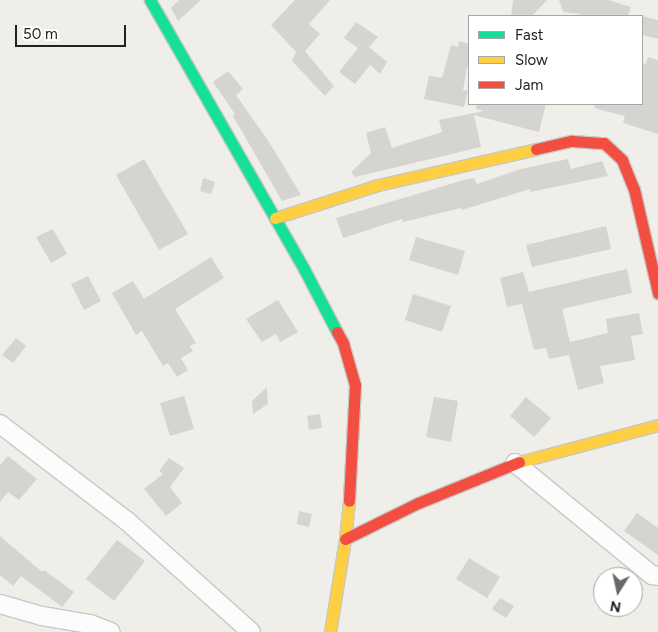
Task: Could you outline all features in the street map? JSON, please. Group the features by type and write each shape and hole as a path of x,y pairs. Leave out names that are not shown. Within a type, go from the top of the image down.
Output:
{"street":[{"path":"155,3 343,343 355,385 352,464 345,539 330,632"},
{"path":"275,218 378,185 572,140 604,142 622,160 634,189 656,273 658,293"},
{"path":"0,424 127,521 251,632"},
{"path":"345,539 418,503 515,463 658,425"},
{"path":"515,463 652,575 658,576"},
{"path":"3,609 90,624 111,632"}],"building":[{"path":"179,0 201,0 178,21 171,8"},
{"path":"295,0 330,0 309,24 320,34 305,51 334,86 325,96 292,61 296,52 271,25"},
{"path":"513,0 547,0 533,15 511,15"},
{"path":"559,0 608,0 631,7 628,15 580,15 563,12"},
{"path":"643,16 658,20 658,39 643,35"},
{"path":"356,22 378,37 369,47 387,62 380,74 370,65 355,84 339,72 358,48 344,38"},
{"path":"459,41 468,44 468,68 463,90 468,91 464,107 424,99 429,76 442,78 451,45 458,47"},
{"path":"648,57 658,60 658,134 623,123 625,116 594,108 595,105 643,105 643,63 646,64"},
{"path":"228,71 243,89 236,95 269,142 301,195 282,201 233,116 235,114 213,82"},
{"path":"477,105 546,105 539,132 474,115 481,147 355,177 351,172 371,153 366,133 385,127 392,148 442,132 439,120 484,111 476,109"},
{"path":"144,159 188,234 159,250 116,175"},
{"path":"568,159 571,169 602,161 608,176 530,192 530,189 462,210 461,208 403,222 402,219 343,238 336,218 464,180 474,178 477,184 521,169"},
{"path":"203,178 215,182 211,194 200,191"},
{"path":"606,226 611,249 532,267 526,245"},
{"path":"53,229 67,254 51,263 36,237"},
{"path":"416,237 465,251 458,275 409,260"},
{"path":"211,257 224,278 175,309 196,343 190,346 193,351 181,358 188,370 177,377 168,363 163,366 142,331 136,335 112,293 133,281 144,299"},
{"path":"627,269 632,293 562,309 570,342 608,333 606,319 639,313 643,334 631,336 635,360 600,366 604,383 578,390 569,355 549,359 546,348 534,350 522,304 507,307 500,278 523,272 529,292"},
{"path":"88,276 101,301 84,310 71,284"},
{"path":"413,294 451,306 442,332 405,320"},
{"path":"278,300 298,332 280,342 276,334 262,342 246,319"},
{"path":"16,338 26,346 13,363 2,355"},
{"path":"267,387 268,404 253,414 252,401"},
{"path":"184,396 194,429 170,436 160,403"},
{"path":"434,397 458,401 451,442 426,437"},
{"path":"526,397 551,418 534,437 510,416"},
{"path":"320,414 322,428 309,430 307,416"},
{"path":"8,456 37,479 19,500 8,492 0,502 0,465"},
{"path":"169,458 184,468 170,487 182,503 166,516 144,489 163,474 159,471"},
{"path":"299,511 312,514 309,527 297,524"},
{"path":"637,513 658,528 658,555 624,531"},
{"path":"0,536 42,572 44,570 74,592 62,607 21,576 13,586 0,575"},
{"path":"117,540 145,561 114,601 86,579"},
{"path":"469,558 500,577 487,598 456,579"},
{"path":"500,598 514,606 506,618 492,609"}],"traffic: fast":[{"path":"150,0 304,269 337,332"}],"traffic: slow":[{"path":"275,218 378,185 536,149"},
{"path":"519,462 658,425"},
{"path":"330,632 349,501"}],"traffic: jam":[{"path":"536,149 572,141 604,143 622,160 634,189 658,293"},
{"path":"337,332 343,343 355,385 349,501"},
{"path":"345,539 418,503 519,462"}]}
